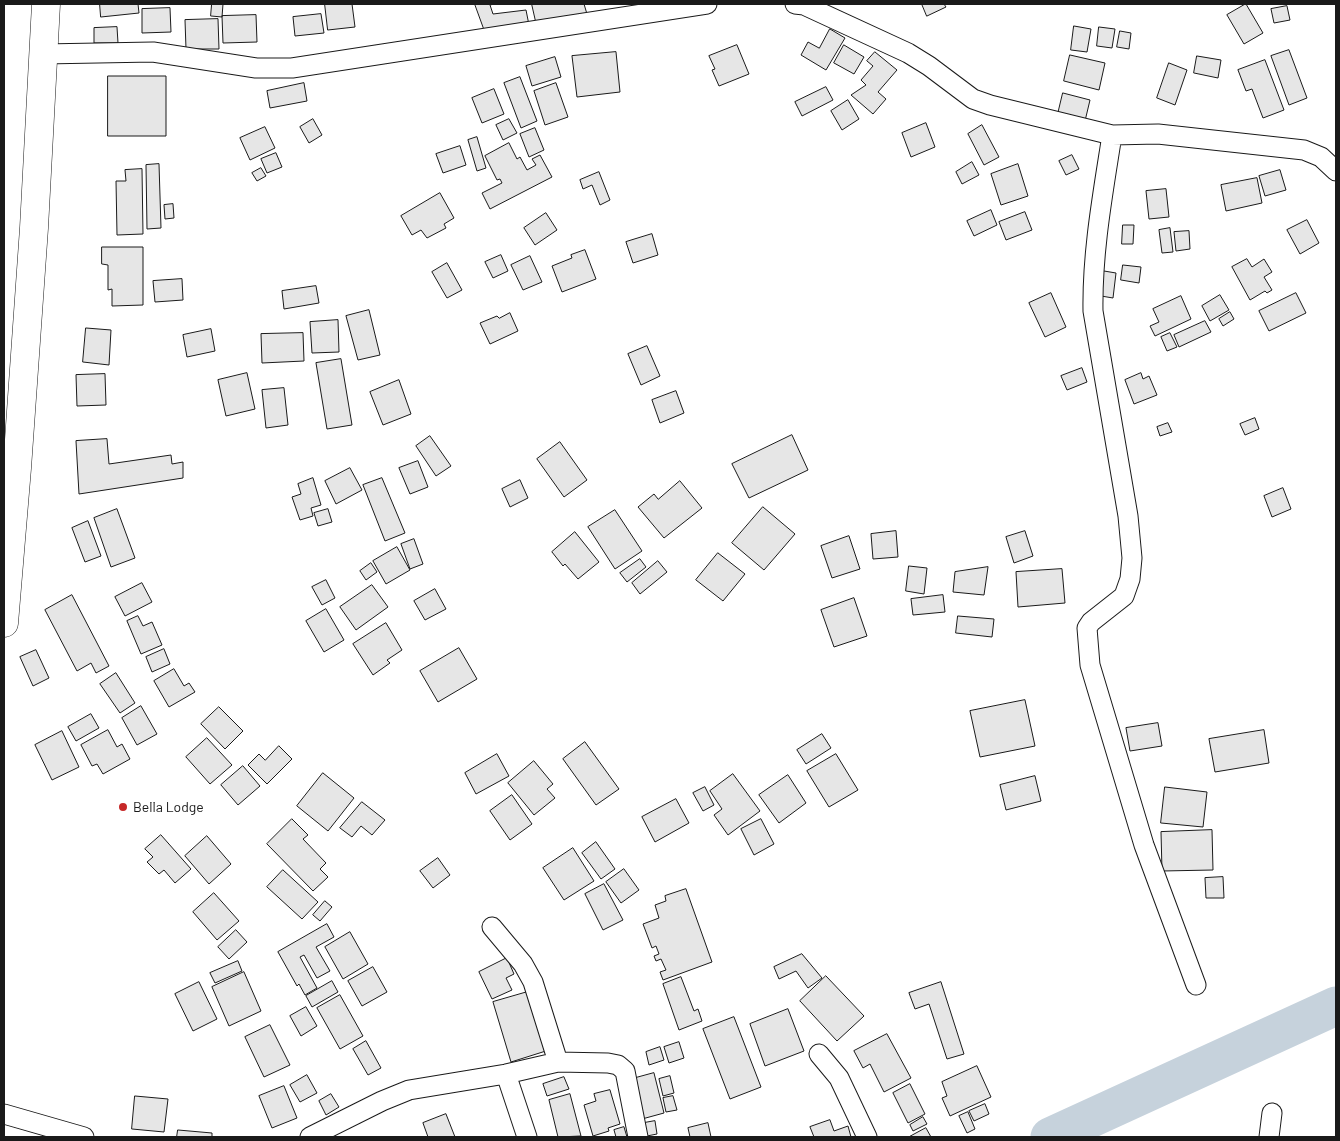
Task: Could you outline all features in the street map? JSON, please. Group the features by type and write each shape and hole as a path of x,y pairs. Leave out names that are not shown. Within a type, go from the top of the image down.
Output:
{"highway":[{"path":"4,623 33,238 46,4"}],"street":[{"path":"43,54 153,52 256,68 292,68 707,4"},
{"path":"801,4 908,52 930,66 973,99 990,105 1112,134 1158,134 1304,150 1321,157 1336,171"},
{"path":"1112,134 1100,213 1093,311 1128,516 1132,558 1130,579 1124,596 1091,622 1087,628 1090,665 1144,845 1196,985"},
{"path":"492,927 523,964 533,982 558,1062"},
{"path":"819,1054 839,1078 867,1137"},
{"path":"310,1137 382,1101 409,1090 506,1074 558,1062 608,1063 622,1067 625,1071 638,1137"},
{"path":"506,1074 527,1137"},
{"path":"1269,1137 1272,1113"},
{"path":"4,1114 84,1137"}],"building":[{"path":"100,4 138,4 139,13 101,17"},
{"path":"212,4 223,4 222,17 211,16"},
{"path":"325,4 352,4 355,27 328,30"},
{"path":"475,4 494,4 490,5 493,14 526,10 530,30 487,37"},
{"path":"532,4 584,4 587,14 537,26"},
{"path":"922,4 944,4 946,7 927,16"},
{"path":"1246,4 1263,33 1244,44 1227,15"},
{"path":"1287,6 1290,20 1274,23 1271,9"},
{"path":"170,8 171,32 142,33 142,9"},
{"path":"321,14 324,33 295,36 293,17"},
{"path":"256,15 257,42 223,43 222,16"},
{"path":"218,19 219,49 186,49 185,20"},
{"path":"1074,26 1091,29 1087,52 1071,50"},
{"path":"117,27 118,43 94,43 94,28"},
{"path":"1099,27 1115,29 1112,48 1097,46"},
{"path":"830,29 845,38 826,70 801,55 808,42 819,48"},
{"path":"1120,31 1131,33 1129,49 1117,47"},
{"path":"737,45 749,74 719,86 712,70 715,69 709,56"},
{"path":"844,45 864,57 854,74 834,63"},
{"path":"1289,50 1307,98 1289,105 1271,56"},
{"path":"616,52 620,92 577,97 572,56"},
{"path":"875,52 897,70 878,92 886,99 873,114 851,95 866,85 861,80 873,66 867,61"},
{"path":"1070,55 1105,63 1099,90 1064,81"},
{"path":"1197,56 1221,60 1218,78 1194,73"},
{"path":"555,57 561,77 532,86 526,66"},
{"path":"1265,60 1284,110 1263,118 1252,89 1246,91 1238,70"},
{"path":"1169,63 1187,70 1175,105 1157,98"},
{"path":"108,76 166,76 166,136 108,136"},
{"path":"520,77 537,121 521,128 504,83"},
{"path":"304,83 307,101 270,108 267,91"},
{"path":"556,83 568,117 545,125 534,91"},
{"path":"826,87 833,100 802,116 795,102"},
{"path":"494,89 504,114 482,123 472,98"},
{"path":"1063,93 1090,100 1085,121 1058,114"},
{"path":"848,100 859,119 842,130 831,111"},
{"path":"313,119 322,135 309,143 300,127"},
{"path":"509,119 517,133 503,140 496,125"},
{"path":"926,123 935,147 911,157 902,133"},
{"path":"982,125 999,157 984,165 968,134"},
{"path":"265,127 275,148 250,160 240,138"},
{"path":"535,128 544,150 529,157 520,134"},
{"path":"477,137 486,168 477,171 468,140"},
{"path":"509,143 517,159 520,157 527,170 536,165 532,159 540,155 552,177 490,209 482,193 502,183 500,179 497,180 485,156"},
{"path":"460,146 466,165 443,173 436,154"},
{"path":"276,153 282,167 267,173 261,159"},
{"path":"1072,155 1079,169 1066,175 1059,161"},
{"path":"972,162 979,175 962,184 956,172"},
{"path":"159,164 161,228 147,229 146,165"},
{"path":"1018,164 1028,196 1001,205 991,174"},
{"path":"261,168 266,176 257,181 252,173"},
{"path":"142,169 143,234 117,235 116,181 126,181 125,170"},
{"path":"1280,170 1286,190 1265,196 1259,176"},
{"path":"599,172 610,200 600,205 592,185 583,189 580,180"},
{"path":"1257,178 1262,203 1226,211 1221,185"},
{"path":"1166,189 1169,217 1149,219 1146,191"},
{"path":"440,193 454,218 444,224 446,228 427,238 421,230 412,235 401,216"},
{"path":"173,204 174,218 165,219 164,205"},
{"path":"991,210 997,225 974,236 967,221"},
{"path":"1025,212 1032,230 1006,240 999,222"},
{"path":"546,213 557,230 535,245 524,228"},
{"path":"1307,220 1319,243 1300,254 1287,230"},
{"path":"1123,225 1134,225 1133,244 1122,244"},
{"path":"1170,228 1173,252 1162,253 1159,230"},
{"path":"1189,231 1190,249 1176,251 1174,232"},
{"path":"652,234 658,255 633,263 626,242"},
{"path":"102,247 143,247 143,305 112,306 112,289 108,290 108,265 102,264"},
{"path":"585,250 596,279 562,292 552,266 572,258 571,255"},
{"path":"501,255 508,271 493,278 485,262"},
{"path":"530,256 542,282 523,290 511,265"},
{"path":"1247,259 1252,267 1264,259 1272,272 1264,277 1272,290 1267,293 1265,291 1250,300 1232,267"},
{"path":"447,263 462,290 447,298 432,272"},
{"path":"1123,265 1141,267 1139,283 1121,280"},
{"path":"1104,271 1116,273 1113,298 1101,296"},
{"path":"182,279 183,300 155,302 153,281"},
{"path":"316,286 319,303 284,309 282,291"},
{"path":"1051,293 1066,327 1045,337 1029,303"},
{"path":"1296,293 1306,313 1269,331 1259,311"},
{"path":"1220,295 1229,310 1210,321 1202,306"},
{"path":"1181,296 1191,319 1155,336 1150,326 1159,322 1153,309"},
{"path":"369,310 380,355 358,360 346,316"},
{"path":"1230,312 1234,319 1223,326 1219,319"},
{"path":"510,313 518,331 490,344 480,323"},
{"path":"338,320 339,352 312,353 310,322"},
{"path":"1205,321 1211,332 1179,347 1174,335"},
{"path":"86,328 111,330 109,365 83,362"},
{"path":"211,329 215,351 187,357 183,335"},
{"path":"303,333 304,361 262,363 261,334"},
{"path":"1170,333 1177,347 1167,351 1161,337"},
{"path":"647,346 660,376 641,385 628,354"},
{"path":"341,359 352,425 327,429 316,363"},
{"path":"1082,368 1087,382 1067,390 1061,376"},
{"path":"247,373 255,409 226,416 218,380"},
{"path":"1141,373 1143,379 1149,376 1157,395 1134,404 1125,380"},
{"path":"105,374 106,405 77,406 76,375"},
{"path":"399,380 411,414 383,425 370,392"},
{"path":"284,388 288,425 266,428 262,390"},
{"path":"676,391 684,413 660,423 652,400"},
{"path":"1255,418 1259,429 1245,435 1240,424"},
{"path":"1168,423 1172,432 1160,436 1157,427"},
{"path":"792,435 808,470 749,498 732,464"},
{"path":"430,436 451,466 436,476 416,446"},
{"path":"107,439 109,464 171,455 172,464 183,462 183,478 79,494 76,441"},
{"path":"560,442 587,480 564,497 537,459"},
{"path":"418,461 428,487 410,494 399,468"},
{"path":"350,468 362,490 336,504 325,481"},
{"path":"313,478 321,505 311,508 313,516 300,520 292,497 301,494 298,484"},
{"path":"382,478 405,533 385,541 363,485"},
{"path":"520,480 528,498 510,507 502,489"},
{"path":"680,481 702,508 664,538 638,507 654,494 658,499"},
{"path":"1283,488 1291,509 1272,517 1264,496"},
{"path":"763,507 795,534 764,570 732,543"},
{"path":"117,509 135,558 111,567 94,518"},
{"path":"328,509 332,522 318,526 314,513"},
{"path":"615,510 642,551 615,569 588,527"},
{"path":"88,521 101,556 85,562 72,528"},
{"path":"896,531 898,557 873,559 871,534"},
{"path":"1025,531 1033,556 1014,563 1006,537"},
{"path":"575,532 599,562 578,579 565,564 563,566 552,552"},
{"path":"849,536 860,569 832,578 821,546"},
{"path":"414,539 423,564 410,569 401,544"},
{"path":"397,547 410,570 386,584 373,561"},
{"path":"718,553 745,574 723,601 696,580"},
{"path":"640,559 646,567 627,582 620,573"},
{"path":"658,561 667,572 640,594 632,583"},
{"path":"371,563 377,572 366,580 360,571"},
{"path":"909,566 927,568 924,594 906,591"},
{"path":"988,567 984,595 953,592 955,572"},
{"path":"1062,569 1065,603 1018,607 1016,572"},
{"path":"326,580 335,598 322,605 312,587"},
{"path":"142,583 152,602 125,616 115,597"},
{"path":"372,585 388,607 356,630 340,607"},
{"path":"435,589 446,609 425,620 414,601"},
{"path":"72,595 109,666 96,673 91,663 77,671 45,610"},
{"path":"943,595 945,612 913,615 911,599"},
{"path":"854,598 867,636 834,647 821,610"},
{"path":"326,609 344,640 324,652 306,621"},
{"path":"138,616 143,626 152,622 162,645 141,654 127,621"},
{"path":"958,616 994,619 992,637 956,633"},
{"path":"386,623 402,650 387,660 390,663 373,675 353,644"},
{"path":"459,648 477,679 438,702 420,671"},
{"path":"164,649 170,664 152,672 146,657"},
{"path":"36,650 49,678 33,686 20,657"},
{"path":"174,669 184,686 189,683 195,692 169,707 154,681"},
{"path":"116,673 135,703 120,713 100,684"},
{"path":"1025,700 1035,746 980,757 970,711"},
{"path":"141,706 157,734 137,745 122,718"},
{"path":"219,707 243,731 225,749 201,724"},
{"path":"91,714 99,728 76,741 68,727"},
{"path":"1158,723 1162,746 1130,751 1126,728"},
{"path":"108,730 117,747 122,744 130,759 103,774 97,764 92,766 81,745"},
{"path":"1264,730 1269,763 1215,772 1209,739"},
{"path":"62,731 79,767 52,780 35,745"},
{"path":"822,734 831,748 806,764 797,750"},
{"path":"207,738 232,765 210,784 186,757"},
{"path":"585,742 619,789 596,805 563,759"},
{"path":"279,746 292,759 267,784 248,765 259,754 265,760"},
{"path":"497,754 509,776 476,794 465,773"},
{"path":"836,754 858,790 829,807 807,771"},
{"path":"534,761 553,784 547,789 555,798 534,815 508,783"},
{"path":"243,766 260,786 238,805 221,785"},
{"path":"323,773 354,798 328,831 297,806"},
{"path":"733,774 760,811 728,835 714,815 722,809 710,791"},
{"path":"788,775 806,803 779,823 759,795"},
{"path":"1035,776 1041,801 1006,810 1000,785"},
{"path":"705,787 714,805 703,811 693,793"},
{"path":"1165,787 1207,792 1203,827 1161,823"},
{"path":"512,795 532,824 510,840 490,811"},
{"path":"676,799 689,823 655,842 642,817"},
{"path":"362,802 385,820 372,835 361,826 352,837 340,828"},
{"path":"292,819 308,835 303,839 326,863 320,869 328,877 313,891 267,844"},
{"path":"761,819 774,844 754,855 741,829"},
{"path":"1212,830 1213,870 1162,871 1161,832"},
{"path":"161,835 191,869 175,883 164,870 159,874 147,862 153,857 145,849"},
{"path":"207,836 231,864 209,884 185,856"},
{"path":"596,842 615,869 601,879 582,853"},
{"path":"573,848 594,881 564,900 543,868"},
{"path":"438,858 450,875 433,888 420,871"},
{"path":"624,869 639,890 621,903 606,882"},
{"path":"283,870 318,902 302,919 267,887"},
{"path":"1223,877 1224,898 1206,898 1205,878"},
{"path":"604,884 623,920 603,930 585,894"},
{"path":"686,889 712,962 663,980 660,972 666,970 661,959 656,961 654,956 659,954 656,946 652,948 643,924 659,918 655,905 666,901 665,896"},
{"path":"214,893 239,921 217,940 193,912"},
{"path":"325,901 332,907 320,921 313,915"},
{"path":"327,924 334,937 316,947 330,971 317,978 304,955 300,957 317,988 305,995 299,984 297,986 278,952"},
{"path":"236,930 247,942 229,959 218,947"},
{"path":"350,932 368,964 343,979 325,947"},
{"path":"802,954 822,978 808,988 796,971 779,979 774,967"},
{"path":"507,958 514,974 506,978 512,990 492,999 479,972"},
{"path":"238,961 242,971 215,983 210,973"},
{"path":"373,967 387,992 362,1006 348,981"},
{"path":"244,972 261,1011 229,1026 212,987"},
{"path":"826,976 864,1016 837,1041 800,1001"},
{"path":"681,977 694,1011 698,1009 702,1021 679,1030 663,984"},
{"path":"332,981 338,992 312,1007 306,996"},
{"path":"199,982 217,1019 193,1031 175,994"},
{"path":"941,982 964,1054 947,1059 929,1004 915,1009 909,993"},
{"path":"531,991 549,1050 511,1062 493,1002"},
{"path":"340,995 363,1036 340,1049 317,1008"},
{"path":"306,1007 317,1026 301,1036 290,1016"},
{"path":"788,1009 804,1051 765,1066 750,1024"},
{"path":"734,1017 761,1087 730,1099 703,1029"},
{"path":"270,1025 290,1065 264,1077 245,1037"},
{"path":"887,1034 911,1078 884,1092 870,1064 863,1068 854,1051"},
{"path":"366,1041 381,1068 368,1075 353,1049"},
{"path":"679,1042 684,1058 669,1063 664,1047"},
{"path":"660,1047 664,1060 649,1065 646,1052"},
{"path":"977,1066 991,1097 950,1116 942,1098 947,1096 942,1082"},
{"path":"654,1073 664,1113 642,1119 632,1079"},
{"path":"307,1075 317,1093 300,1102 290,1085"},
{"path":"670,1076 674,1093 663,1096 659,1079"},
{"path":"564,1077 569,1089 547,1096 543,1084"},
{"path":"910,1084 925,1114 908,1123 893,1093"},
{"path":"284,1086 297,1118 272,1128 259,1096"},
{"path":"610,1090 620,1124 608,1128 609,1131 593,1136 584,1105 596,1101 594,1094"},
{"path":"331,1094 339,1107 326,1115 319,1101"},
{"path":"570,1094 581,1136 558,1137 549,1100"},
{"path":"135,1096 168,1099 164,1132 132,1129"},
{"path":"673,1096 677,1110 666,1112 663,1098"},
{"path":"985,1104 989,1114 974,1121 969,1111"},
{"path":"968,1112 975,1129 967,1133 959,1116"},
{"path":"446,1114 455,1137 428,1137 423,1123"},
{"path":"923,1117 927,1124 913,1131 910,1125"},
{"path":"830,1120 834,1131 848,1126 851,1137 814,1137 810,1127"},
{"path":"655,1121 657,1134 647,1136 644,1123"},
{"path":"708,1123 711,1137 690,1137 688,1128"},
{"path":"624,1127 627,1137 616,1137 614,1130"},
{"path":"926,1128 931,1137 909,1137"},
{"path":"178,1130 212,1133 212,1137 177,1137"}],"waterway":[{"path":"1050,1137 1336,1006"}],"place":[{"name":"Bella Lodge","path":"123,807"}]}
